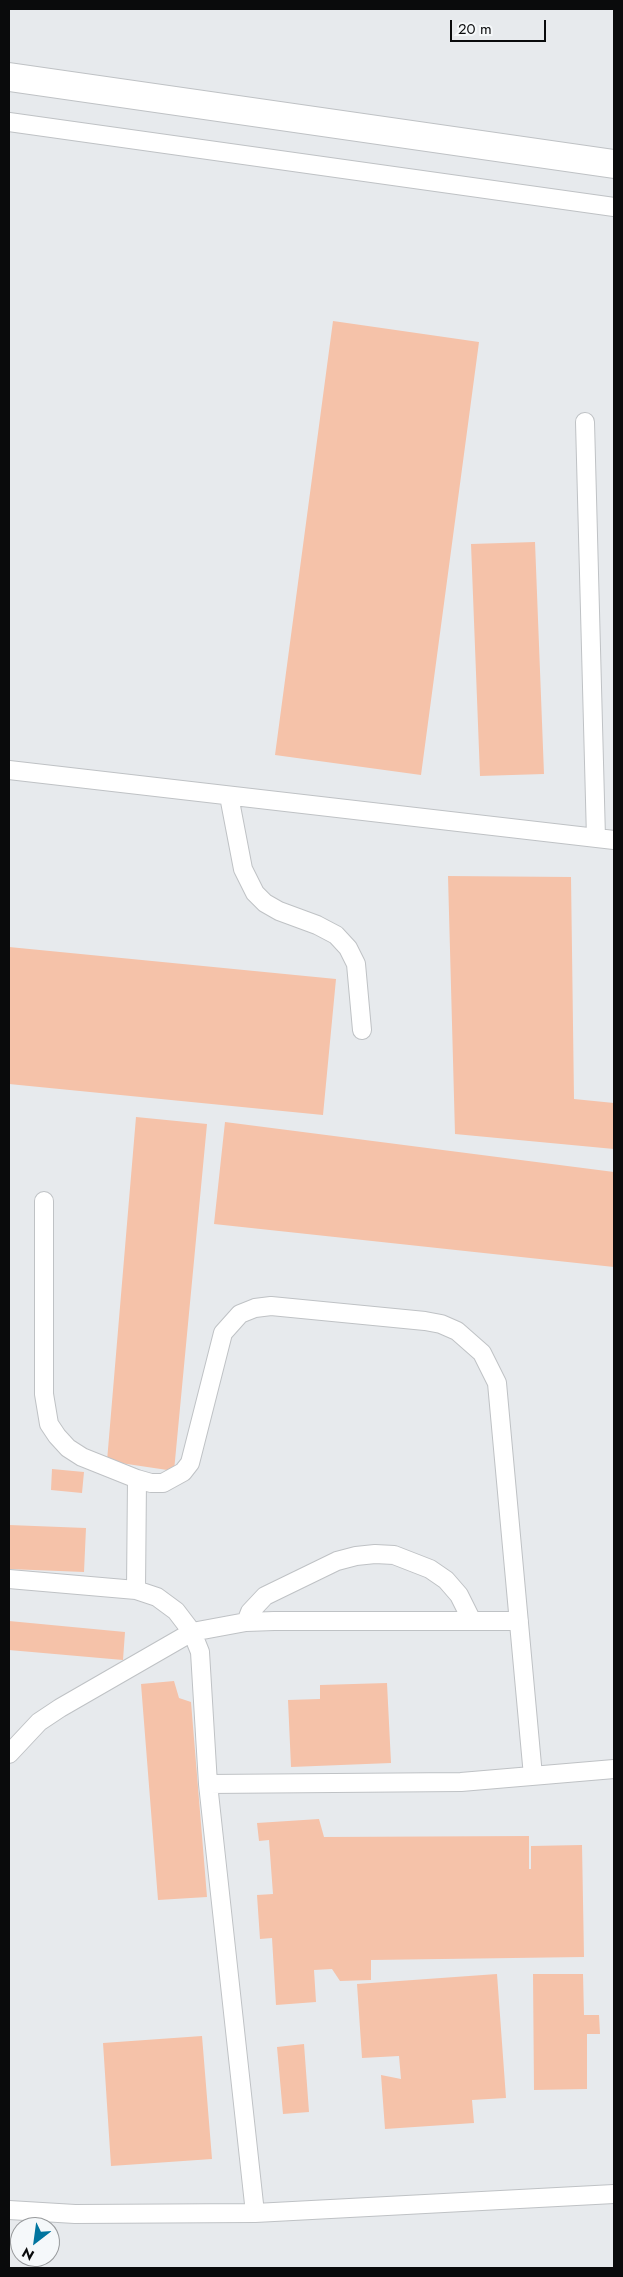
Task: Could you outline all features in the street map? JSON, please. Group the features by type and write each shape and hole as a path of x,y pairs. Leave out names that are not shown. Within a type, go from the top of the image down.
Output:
{"street":[{"path":"9,77 614,164"}],"lane":[{"path":"9,122 614,207"},
{"path":"585,422 596,838"},
{"path":"9,770 614,840"},
{"path":"229,796 243,869 255,893 265,903 336,935 348,948 356,964 362,1030"},
{"path":"44,1201 44,1394 49,1424 68,1448 82,1457 138,1479 150,1483 164,1483 183,1472 190,1463 219,1344 230,1322 240,1314 254,1308 270,1306 442,1324 457,1331 482,1353 497,1383 533,1776"},
{"path":"136,1590 138,1479"},
{"path":"246,1622 250,1612 265,1596 337,1561 375,1554 394,1555 430,1569 446,1580 459,1595 472,1621"},
{"path":"9,1579 136,1590 157,1597 176,1611 192,1632 200,1652 208,1784 255,2213"},
{"path":"9,1754 39,1722 60,1708 192,1632 246,1622 519,1621"},
{"path":"208,1784 461,1782 614,1769"},
{"path":"9,2210 123,2214 255,2213 614,2194"}],"building":[{"path":"333,321 479,342 421,775 275,755"},
{"path":"535,542 544,774 480,776 471,544"},
{"path":"448,876 571,877 574,1099 614,1103 614,1149 455,1134"},
{"path":"9,947 336,979 323,1115 9,1084"},
{"path":"136,1117 207,1124 174,1471 107,1461"},
{"path":"225,1122 614,1172 614,1267 214,1224"},
{"path":"52,1469 84,1472 82,1493 51,1490"},
{"path":"9,1525 86,1528 84,1572 9,1569"},
{"path":"9,1621 125,1632 123,1660 9,1650"},
{"path":"174,1681 179,1698 191,1702 207,1897 158,1900 141,1684"},
{"path":"387,1683 391,1763 291,1767 288,1700 320,1699 320,1685"},
{"path":"319,1819 324,1837 529,1836 529,1869 531,1869 531,1846 582,1845 584,1957 371,1960 371,1980 340,1981 332,1969 314,1970 316,2002 276,2005 272,1938 260,1939 257,1895 273,1894 269,1840 259,1841 257,1823"},
{"path":"497,1974 506,2098 472,2100 474,2123 385,2129 381,2075 401,2079 399,2056 362,2058 357,1984"},
{"path":"533,1974 583,1974 584,2015 599,2015 600,2034 587,2034 587,2089 534,2090"},
{"path":"202,2036 212,2159 111,2166 103,2043"},
{"path":"304,2044 309,2112 283,2114 277,2047"}]}
